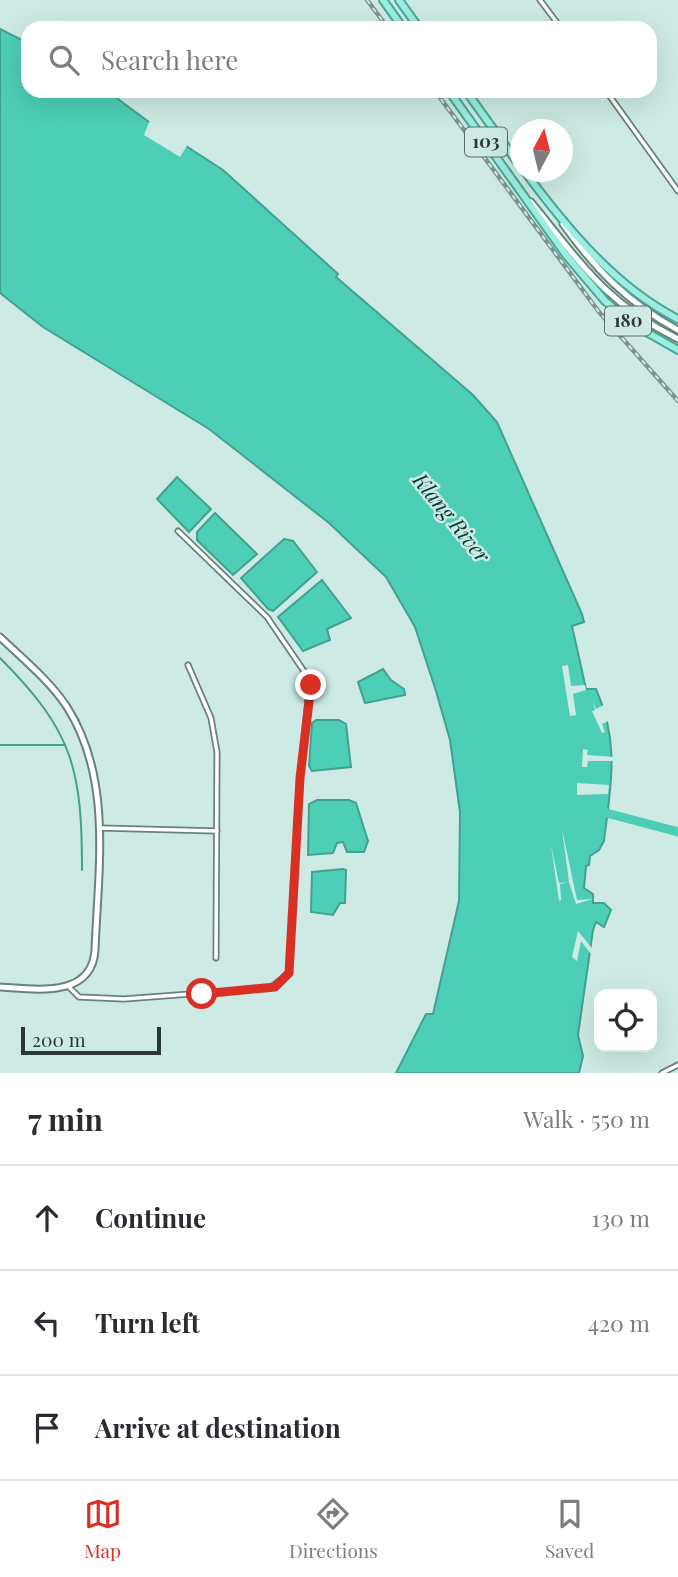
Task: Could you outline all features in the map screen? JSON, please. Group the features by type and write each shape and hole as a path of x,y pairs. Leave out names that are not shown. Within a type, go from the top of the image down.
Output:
{"main road":[{"path":"383,0 398,21"},
{"path":"399,0 414,21"},
{"name":"103","path":"454,98 524,192"},
{"name":"103","path":"471,98 510,152"},
{"name":"103","path":"532,182 537,188"},
{"name":"180","path":"537,188 609,270 639,297 678,319"},
{"name":"180","path":"524,192 588,281 618,314 678,350"}],"street":[{"path":"540,0 556,21"},
{"path":"611,98 678,191"},
{"name":"103","path":"537,188 603,277 629,300 678,330"},
{"name":"103","path":"524,192 598,286 636,317 678,339"},
{"path":"69,987 79,997 150,997 270,988 289,973 300,778 310,680 267,617 178,531"},
{"path":"0,637 54,692 76,724 93,768 100,828 95,961 85,975 69,987 45,990 0,987"},
{"path":"188,665 200,688 215,736 219,792 216,958"},
{"path":"100,828 217,831"},
{"path":"662,1073 678,1065"}],"water":[{"name":"Klang River","path":"0,29 21,40 21,98 116,98 223,170 338,274 336,277 473,395 497,422 582,614 584,622 572,626 586,689 596,689 604,709 611,746 611,782 604,841 599,850 590,856 584,888 593,894 593,903 604,903 611,910 604,927 596,922 593,930 578,1035 583,1056 579,1073 396,1073 426,1014 433,1014 459,901 460,812 450,740 415,627 386,577 329,523 209,429 43,327 0,293"},
{"path":"177,477 211,509 189,532 157,499"},
{"path":"215,513 257,554 233,575 197,540 197,532"},
{"path":"284,539 293,541 317,572 273,611 268,609 241,578"},
{"path":"322,580 351,618 327,629 330,640 303,651 278,617"},
{"path":"383,669 391,680 404,689 405,695 365,703 358,682"},
{"path":"316,720 339,720 346,724 351,767 312,771 309,766 312,723"},
{"path":"317,800 349,800 356,803 368,841 364,852 347,852 343,842 337,843 333,853 308,855 309,804"},
{"path":"346,870 345,903 340,903 333,915 311,912 312,872"}],"pier":[{"path":"152,121 188,144 180,157 144,135 149,122"},
{"path":"568,665 571,686 585,685 586,690 573,694 576,715 570,716 562,666"},
{"path":"593,702 596,709 604,705 613,719 602,724 605,732 602,733 592,711 595,710"},
{"path":"583,749 588,750 587,755 615,757 615,761 588,761 587,767 582,767"},
{"path":"577,783 609,785 608,794 577,795"},
{"path":"562,829 577,900 593,899 576,904 569,882"},
{"path":"551,845 559,883 569,882 560,884 559,901"},
{"path":"578,931 595,952 594,958 581,941 577,961 572,957"}],"waterway":[{"path":"0,658 44,708 68,754 79,805 82,870"},
{"path":"0,745 65,745"},
{"path":"595,810 678,832"}],"railway":[{"path":"367,0 383,21"},
{"path":"440,98 599,312 678,401"}],"route":[{"path":"202,994 275,987 289,973 300,778 305,716 311,685"}]}
